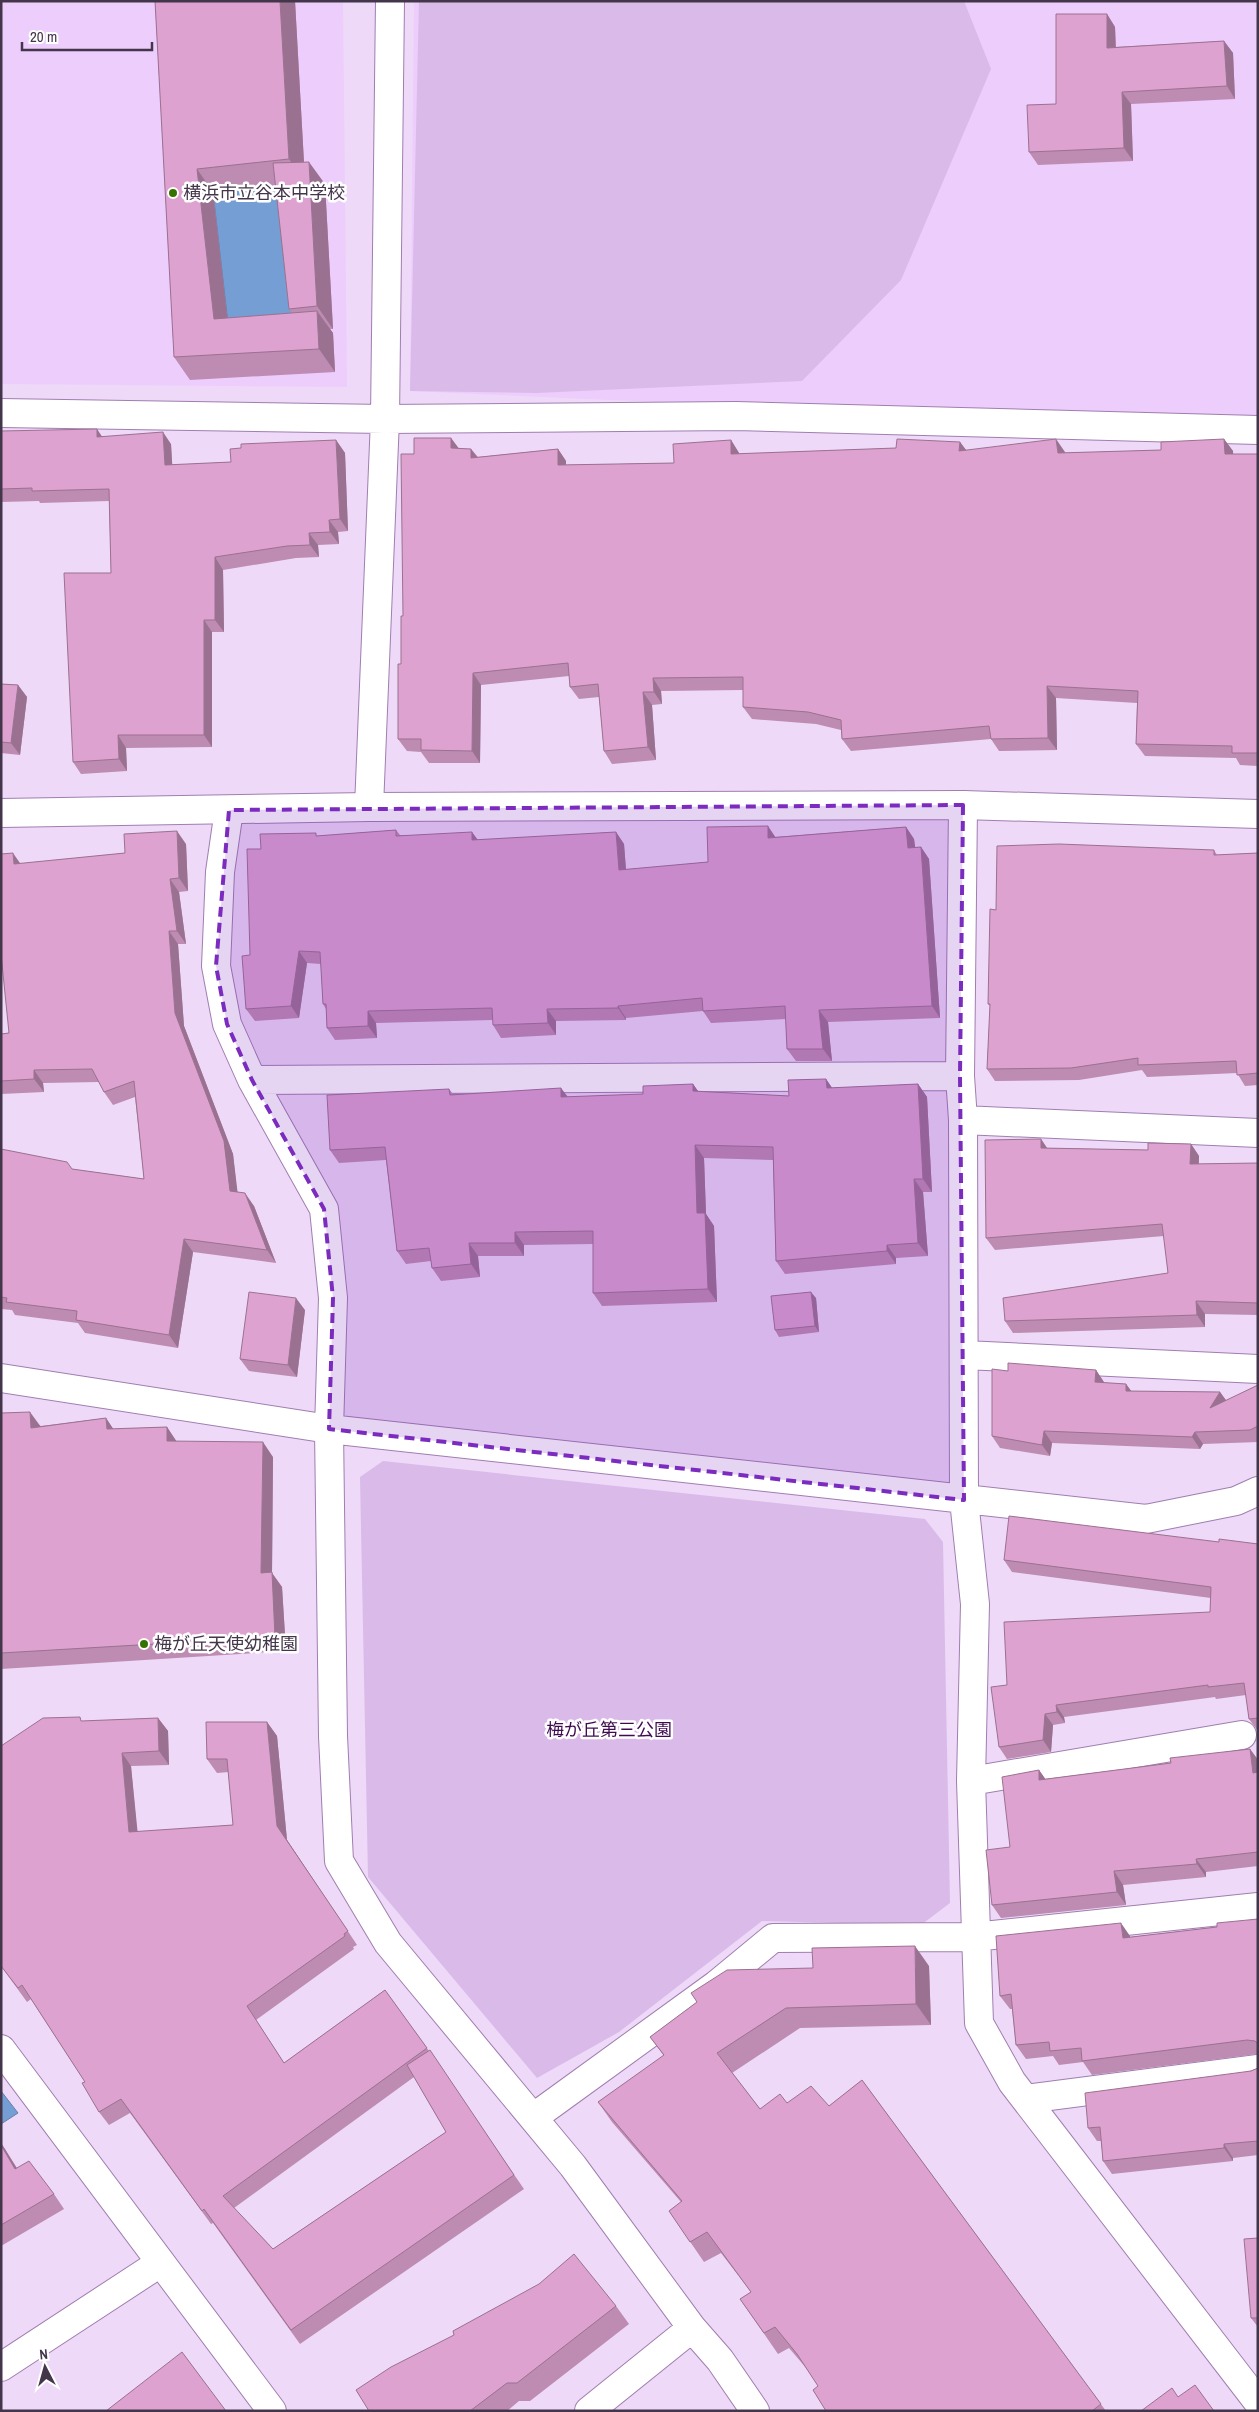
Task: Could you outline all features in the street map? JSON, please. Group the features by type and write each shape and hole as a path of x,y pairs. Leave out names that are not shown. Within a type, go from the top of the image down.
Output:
{"street":[{"path":"369,808 386,419 390,1"},
{"path":"1,413 386,419 736,416 1258,430"},
{"path":"963,805 960,1076 963,1120 964,1500 975,1604 971,1781 974,1937 978,2023 1012,2082 1258,2402"},
{"path":"1,813 369,808 963,805 1258,814"},
{"path":"229,810 220,872 216,966 227,1024 252,1080 324,1210 333,1298 329,1429 333,1736 339,1861 388,1943 573,2166 692,2328 720,2360 755,2411"},
{"path":"252,1080 960,1076"},
{"path":"963,1120 1258,1133"},
{"path":"965,1355 1258,1369"},
{"path":"1,1378 329,1429 1146,1519 1236,1501 1258,1491"},
{"path":"971,1781 1242,1735"},
{"path":"534,2117 716,1985 773,1938 974,1937 1258,1907"},
{"path":"1,2049 272,2411"},
{"path":"1026,2100 1258,2069"},
{"path":"1,2367 160,2263"},
{"path":"589,2411 692,2328"}],"highlighted area":[{"path":"963,805 960,1076 964,1500 329,1429 333,1298 324,1209 252,1080 227,1024 216,966 229,810"}],"shaded area":[{"name":"横浜市立谷本中学校","path":"1,1 343,1 347,387 1,384"},
{"path":"414,1 1258,1 1258,429 410,391"}],"green space":[{"path":"419,1 964,1 991,69 901,280 802,381 536,393 410,391"},
{"name":"梅が丘第三公園","path":"383,1461 925,1519 943,1542 950,1903 921,1925 762,1921 619,2032 537,2078 368,1877 360,1477"}],"water":[{"path":"289,183 305,335 230,341 213,192"},
{"path":"1,2091 18,2113 1,2124"}],"building":[{"path":"155,1 280,1 289,159 197,169 214,319 317,311 319,349 174,357"},
{"path":"1056,14 1107,14 1107,48 1224,41 1227,86 1122,92 1124,148 1029,152 1027,105 1056,104"},
{"path":"309,162 317,306 289,309 273,163"},
{"path":"97,429 97,437 163,432 165,465 231,462 230,449 241,448 241,444 336,440 340,519 329,520 330,532 309,533 310,545 287,546 215,557 215,620 204,620 204,735 118,735 119,759 73,762 64,573 111,573 109,489 32,491 32,488 1,489 1,431"},
{"path":"414,438 451,438 451,448 471,449 471,458 558,449 558,465 674,463 673,444 731,440 731,454 896,448 897,439 960,442 959,451 1056,439 1058,453 1161,450 1161,442 1224,439 1225,454 1258,454 1258,753 1232,753 1232,746 1136,744 1138,691 1047,686 1048,738 991,739 989,726 842,739 841,720 808,712 743,707 743,677 653,678 654,692 643,692 648,747 604,751 598,684 570,687 568,663 473,673 472,751 421,750 421,739 398,739 398,664 401,664 401,616 403,616 401,454 414,454"},
{"path":"1,684 18,685 11,743 1,742"},
{"path":"768,826 768,838 906,827 908,848 921,847 932,1006 819,1010 823,1049 787,1049 785,1006 703,1011 702,998 618,1006 618,1008 547,1009 548,1023 493,1025 492,1008 368,1011 368,1026 327,1028 326,1004 323,1004 320,952 299,951 291,1006 246,1009 242,956 250,955 247,849 261,849 260,834 316,833 316,836 396,830 396,836 472,832 472,840 616,832 619,870 708,862 707,827"},
{"path":"177,831 179,878 170,879 177,931 169,931 175,1013 224,1141 230,1191 245,1193 267,1250 184,1239 169,1335 76,1320 77,1311 6,1302 7,1298 1,1297 1,1149 67,1162 72,1169 144,1179 134,1081 104,1092 92,1069 34,1070 34,1079 1,1081 1,1034 9,1033 1,954 1,854 13,853 14,864 125,853 124,834"},
{"path":"1059,844 1214,850 1214,855 1258,853 1258,1073 1237,1075 1236,1061 1138,1065 1138,1058 1071,1068 987,1069 990,1004 988,1004 990,909 996,910 997,846"},
{"path":"826,1079 827,1088 918,1084 923,1179 914,1179 918,1243 887,1245 887,1251 776,1261 773,1147 695,1145 697,1213 705,1213 708,1289 593,1293 593,1231 515,1232 515,1243 469,1243 471,1264 432,1268 429,1248 397,1251 385,1147 330,1150 327,1095 449,1089 450,1095 561,1088 561,1097 643,1094 643,1086 693,1084 693,1091 789,1096 788,1080"},
{"path":"1041,1139 1041,1148 1148,1150 1148,1143 1191,1144 1190,1164 1258,1163 1258,1303 1196,1301 1197,1315 1005,1321 1003,1298 1168,1273 1162,1224 986,1238 985,1140"},
{"path":"249,1292 296,1298 288,1365 240,1359"},
{"path":"811,1292 815,1326 775,1330 771,1296"},
{"path":"1008,1363 1096,1370 1095,1382 1126,1384 1126,1391 1220,1392 1210,1408 1258,1385 1258,1426 1250,1430 1195,1432 1192,1437 1044,1431 1042,1445 992,1436 992,1369 1008,1371"},
{"path":"30,1412 31,1428 106,1418 107,1429 167,1427 167,1441 263,1442 261,1573 272,1572 275,1637 1,1653 1,1413"},
{"path":"1009,1516 1219,1542 1219,1539 1258,1544 1258,1718 1249,1719 1244,1683 1208,1687 1208,1685 1056,1705 1057,1712 1045,1714 1043,1740 999,1747 991,1687 1007,1685 1004,1622 1210,1612 1211,1587 1004,1560"},
{"path":"80,1717 81,1721 158,1718 159,1751 122,1753 129,1832 233,1825 227,1759 207,1759 206,1722 267,1722 277,1826 348,1931 344,1934 345,1936 247,2006 284,2063 385,1990 427,2048 223,2196 273,2249 446,2132 407,2065 430,2050 514,2175 291,2330 204,2209 202,2211 121,2099 99,2112 82,2083 85,2082 22,1985 18,1988 1,1966 1,1746 43,1718"},
{"path":"1250,1749 1253,1773 1258,1772 1258,1852 1196,1859 1197,1864 1114,1871 1117,1892 992,1905 986,1850 1010,1847 1002,1777 1039,1770 1039,1780 1171,1763 1170,1758"},
{"path":"1258,1919 1258,2044 1255,2041 1247,2040 1082,2061 1081,2048 1050,2051 1049,2042 1016,2045 1011,1994 1000,1996 996,1936 1121,1923 1123,1938 1217,1927 1217,1923"},
{"path":"915,1946 916,2004 786,2008 717,2053 760,2109 780,2094 787,2103 811,2086 829,2106 862,2080 1101,2404 1092,2411 826,2411 813,2390 818,2386 797,2354 775,2327 764,2333 740,2299 751,2292 707,2232 690,2242 669,2211 682,2201 598,2102 664,2055 650,2037 697,2002 691,1993 727,1970 813,1968 812,1948"},
{"path":"1258,2068 1258,2141 1224,2144 1224,2148 1103,2161 1100,2127 1088,2128 1085,2093 1251,2071"},
{"path":"1,2145 15,2169 29,2161 54,2194 1,2225"},
{"path":"1258,2238 1258,2318 1251,2318 1244,2239"},
{"path":"574,2254 616,2306 517,2383 507,2383 470,2411 369,2411 356,2390 391,2367 454,2335 453,2331 539,2284"},
{"path":"182,2352 226,2411 106,2411"},
{"path":"1195,2385 1214,2411 1141,2411 1172,2388 1178,2397"}],"place":[{"name":"横浜市立谷本中学校","path":"173,193"},
{"name":"梅が丘天使幼稚園","path":"144,1644"}]}
